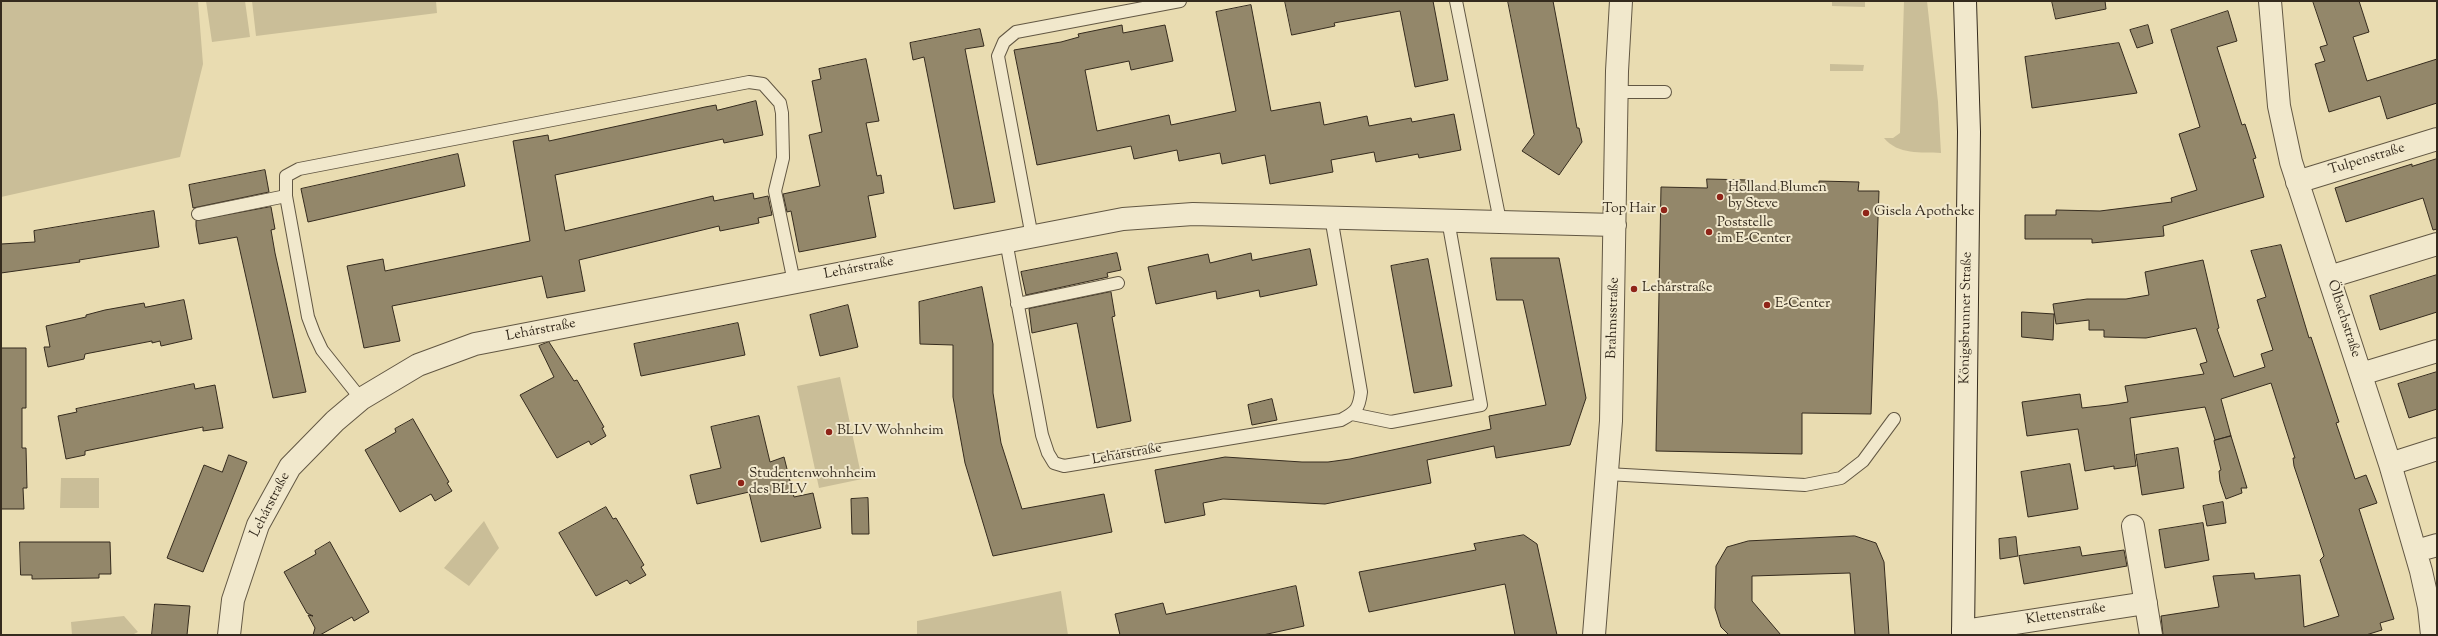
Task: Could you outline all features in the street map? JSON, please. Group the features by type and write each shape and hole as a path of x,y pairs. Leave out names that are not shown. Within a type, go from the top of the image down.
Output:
{"street":[{"name":"Brahmsstraße","path":"1594,635 1611,421 1617,92 1621,1"},
{"name":"Königsbrunner Straße","path":"1963,633 1969,132 1965,1"},
{"name":"Ölbachstraße","path":"2270,1 2279,106 2297,182 2361,374 2416,551 2429,607 2432,635"},
{"name":"Tulpenstraße","path":"2297,182 2437,139"},
{"name":"Lehárstraße","path":"228,635 233,600 258,525 282,478 335,421 361,399 418,365 475,344 1032,237 1123,218 1153,215 1331,217 1615,225"},
{"path":"2329,277 2437,244"},
{"path":"2361,374 2437,350"},
{"path":"2390,464 2437,449"},
{"path":"2133,526 2151,635"},
{"path":"2416,551 2437,545"},
{"name":"Klettenstraße","path":"1963,633 2146,603"}],"lane":[{"path":"1032,237 998,56 1004,42 1016,32 1180,1"},
{"path":"1456,1 1500,221"},
{"path":"361,399 322,350 308,317 286,196 286,176 299,169 750,82 763,84 780,103 782,113 783,158 775,191 794,282"},
{"path":"1617,92 1665,92"},
{"path":"198,214 286,196"},
{"path":"1331,217 1361,392 1360,406 1352,414"},
{"path":"1352,414 1391,422 1481,404 1448,220"},
{"name":"Lehárstraße","path":"1006,241 1042,435 1048,453 1054,463 1064,466 1342,420 1352,414"},
{"path":"1017,304 1118,283"},
{"path":"1607,474 1812,484 1841,478 1863,460 1894,419"}],"shaded area":[{"path":"1,1 198,1 203,64 180,157 1,197"},
{"path":"206,1 245,1 250,37 212,42"},
{"path":"252,1 436,1 437,13 256,36"},
{"path":"1832,1 1865,1 1865,7 1832,6"},
{"path":"1904,1 1927,1 1938,102 1941,153 1910,152 1896,147 1884,138 1893,138 1900,133"},
{"path":"1830,64 1864,65 1863,71 1830,71"},
{"name":"BLLV Wohnheim","path":"840,377 862,479 819,488 797,386"},
{"path":"61,478 99,478 99,508 60,508"},
{"path":"484,521 499,548 469,586 444,568"},
{"path":"1061,591 1068,635 917,635 917,621"},
{"path":"124,616 138,632 132,635 72,635 71,622"}],"building":[{"path":"1285,1 1433,1 1448,80 1415,87 1400,11 1334,23 1335,26 1292,35"},
{"path":"1508,1 1553,1 1577,128 1579,128 1582,142 1559,175 1522,151 1534,135"},
{"path":"2052,1 2105,1 2106,9 2056,19"},
{"path":"2313,1 2359,1 2369,32 2353,37 2367,81 2437,59 2437,103 2387,119 2380,96 2329,112 2315,64 2325,61 2320,47 2327,45"},
{"path":"1251,5 1271,111 1320,102 1324,125 1367,116 1369,126 1411,118 1412,122 1454,114 1461,150 1419,158 1418,154 1376,162 1374,152 1331,160 1333,172 1270,184 1265,155 1222,164 1220,153 1179,161 1177,150 1134,159 1131,146 1037,165 1014,50 1061,42 1079,37 1078,34 1122,25 1123,33 1165,25 1173,61 1131,70 1129,61 1085,70 1097,131 1169,115 1171,125 1236,111 1216,12"},
{"path":"2228,11 2237,41 2217,47 2242,125 2245,124 2256,158 2253,159 2264,197 2163,226 2164,236 2092,243 2092,239 2025,239 2025,215 2056,215 2056,210 2100,211 2172,202 2171,198 2197,190 2179,134 2200,127 2171,30"},
{"path":"2148,25 2153,43 2137,48 2130,30"},
{"path":"980,29 984,46 965,49 995,202 954,209 924,57 913,60 910,43"},
{"path":"2119,43 2137,93 2032,108 2025,57"},
{"path":"866,59 879,121 866,123 877,176 881,175 884,193 868,196 876,237 799,252 791,211 787,212 783,194 820,186 809,135 822,132 812,81 821,79 819,69"},
{"path":"756,101 763,135 724,143 723,139 555,175 565,231 713,196 714,201 753,193 754,199 768,196 772,215 758,218 759,223 720,231 719,226 579,260 585,291 547,298 542,276 392,306 400,341 364,348 347,266 383,259 385,271 530,241 513,141 548,135 549,141 705,107 716,105 717,110"},
{"path":"458,154 465,186 308,222 301,189"},
{"path":"2437,159 2437,229 2433,230 2423,198 2346,222 2335,188 2412,164 2412,166"},
{"path":"265,170 269,192 193,208 189,185"},
{"name":"E-Center","path":"1707,179 1750,180 1750,189 1819,190 1819,181 1859,182 1858,191 1879,191 1871,414 1802,413 1802,454 1656,451 1661,187 1707,188"},
{"path":"271,207 275,229 271,230 275,253 306,392 273,398 237,237 199,244 196,226 196,221"},
{"path":"154,211 159,247 79,260 80,262 1,273 1,244 35,242 34,231"},
{"path":"2281,245 2309,338 2311,337 2339,422 2336,423 2355,479 2366,475 2377,503 2359,509 2394,619 2380,623 2382,630 2366,635 2163,635 2161,616 2219,607 2213,576 2254,573 2255,579 2300,575 2304,627 2339,616 2320,560 2324,556 2294,466 2293,458 2295,458 2271,383 2221,399 2231,436 2215,440 2205,407 2130,418 2136,466 2114,469 2114,466 2085,471 2078,429 2027,436 2022,402 2080,394 2082,408 2109,405 2128,402 2125,386 2204,374 2200,364 2207,362 2196,328 2146,338 2104,337 2104,330 2089,330 2089,320 2056,324 2053,304 2087,299 2126,299 2149,295 2145,272 2203,260 2219,328 2217,329 2234,377 2265,367 2261,354 2273,350 2257,300 2266,297 2251,251"},
{"path":"1310,249 1317,285 1260,297 1259,290 1217,299 1216,291 1156,304 1148,267 1208,254 1210,263 1251,253 1252,260"},
{"path":"1117,253 1121,270 1107,273 1108,277 1026,295 1021,272"},
{"path":"1491,258 1559,258 1586,398 1570,445 1496,458 1494,446 1427,460 1431,483 1325,504 1223,499 1203,503 1205,515 1165,523 1155,470 1225,457 1302,462 1328,462 1350,459 1491,429 1489,416 1546,405 1523,300 1497,300"},
{"path":"1428,259 1452,386 1414,393 1391,266"},
{"path":"2437,275 2437,312 2380,330 2370,296"},
{"path":"982,287 993,344 993,393 1001,443 1022,509 1104,494 1112,532 993,556 965,463 953,397 953,345 920,344 919,302"},
{"path":"1111,292 1115,316 1112,317 1131,421 1097,428 1077,323 1032,333 1029,309"},
{"path":"184,300 192,339 161,346 160,341 152,343 152,341 85,354 84,359 48,367 44,347 50,347 46,326 86,317 86,315 105,310 144,303 145,307"},
{"path":"848,305 858,347 820,356 810,315"},
{"path":"2022,312 2054,314 2053,340 2022,337"},
{"path":"738,323 745,355 641,376 634,344"},
{"path":"549,342 574,381 577,380 604,427 602,428 606,436 591,445 589,441 557,458 520,395 554,377 539,346"},
{"path":"1,348 26,348 26,408 22,408 22,448 26,448 27,488 23,488 24,509 1,509"},
{"path":"2437,372 2437,409 2409,418 2398,384"},
{"path":"194,384 195,389 215,385 223,428 203,431 203,427 85,451 85,455 66,459 58,416 77,412 76,409"},
{"path":"1272,399 1277,420 1252,425 1248,405"},
{"name":"Studentenwohnheim des BLLV","path":"759,416 770,462 784,457 794,497 813,493 821,528 761,542 749,492 697,504 690,475 721,468 711,427"},
{"path":"413,419 449,482 447,483 452,491 435,501 431,494 400,512 365,450 396,432 395,429"},
{"path":"2231,436 2247,488 2241,488 2242,493 2226,499 2220,481 2219,471 2221,470 2214,441"},
{"path":"2178,448 2184,488 2142,495 2136,455"},
{"path":"229,455 247,462 203,572 167,558 204,465 222,472"},
{"path":"2070,464 2078,509 2028,517 2021,472"},
{"path":"868,498 869,534 852,534 851,499"},
{"path":"2223,502 2226,523 2207,526 2203,506"},
{"path":"606,507 613,519 616,518 644,565 641,567 646,575 630,584 627,580 596,596 559,533"},
{"path":"2203,523 2209,560 2165,568 2159,530"},
{"path":"1524,535 1537,544 1557,635 1515,635 1505,584 1369,612 1359,572 1476,550 1474,544"},
{"path":"1855,536 1876,543 1884,562 1889,635 1855,635 1850,573 1752,576 1752,601 1781,635 1729,635 1721,627 1715,608 1716,566 1727,547 1748,541"},
{"path":"2016,537 2018,556 2000,559 1999,539"},
{"path":"20,542 110,542 111,574 99,574 99,578 32,579 32,575 21,575"},
{"path":"330,542 369,612 354,621 352,617 320,635 313,635 315,628 308,615 313,616 307,613 284,572 316,554 315,551"},
{"path":"2080,547 2082,556 2124,550 2127,566 2024,584 2019,556"},
{"path":"1296,586 1304,626 1263,635 1120,635 1115,614 1163,603 1166,614"},
{"path":"155,604 190,606 187,635 152,635"}],"place":[{"name":"Holland Blumen by Steve","path":"1720,197"},
{"name":"Top Hair","path":"1664,210"},
{"name":"Gisela Apotheke","path":"1866,213"},
{"name":"Poststelle im E-Center","path":"1709,232"},
{"name":"Lehárstraße","path":"1634,289"},
{"name":"E-Center","path":"1767,305"},
{"name":"BLLV Wohnheim","path":"829,432"},
{"name":"Studentenwohnheim des BLLV","path":"741,483"}]}
